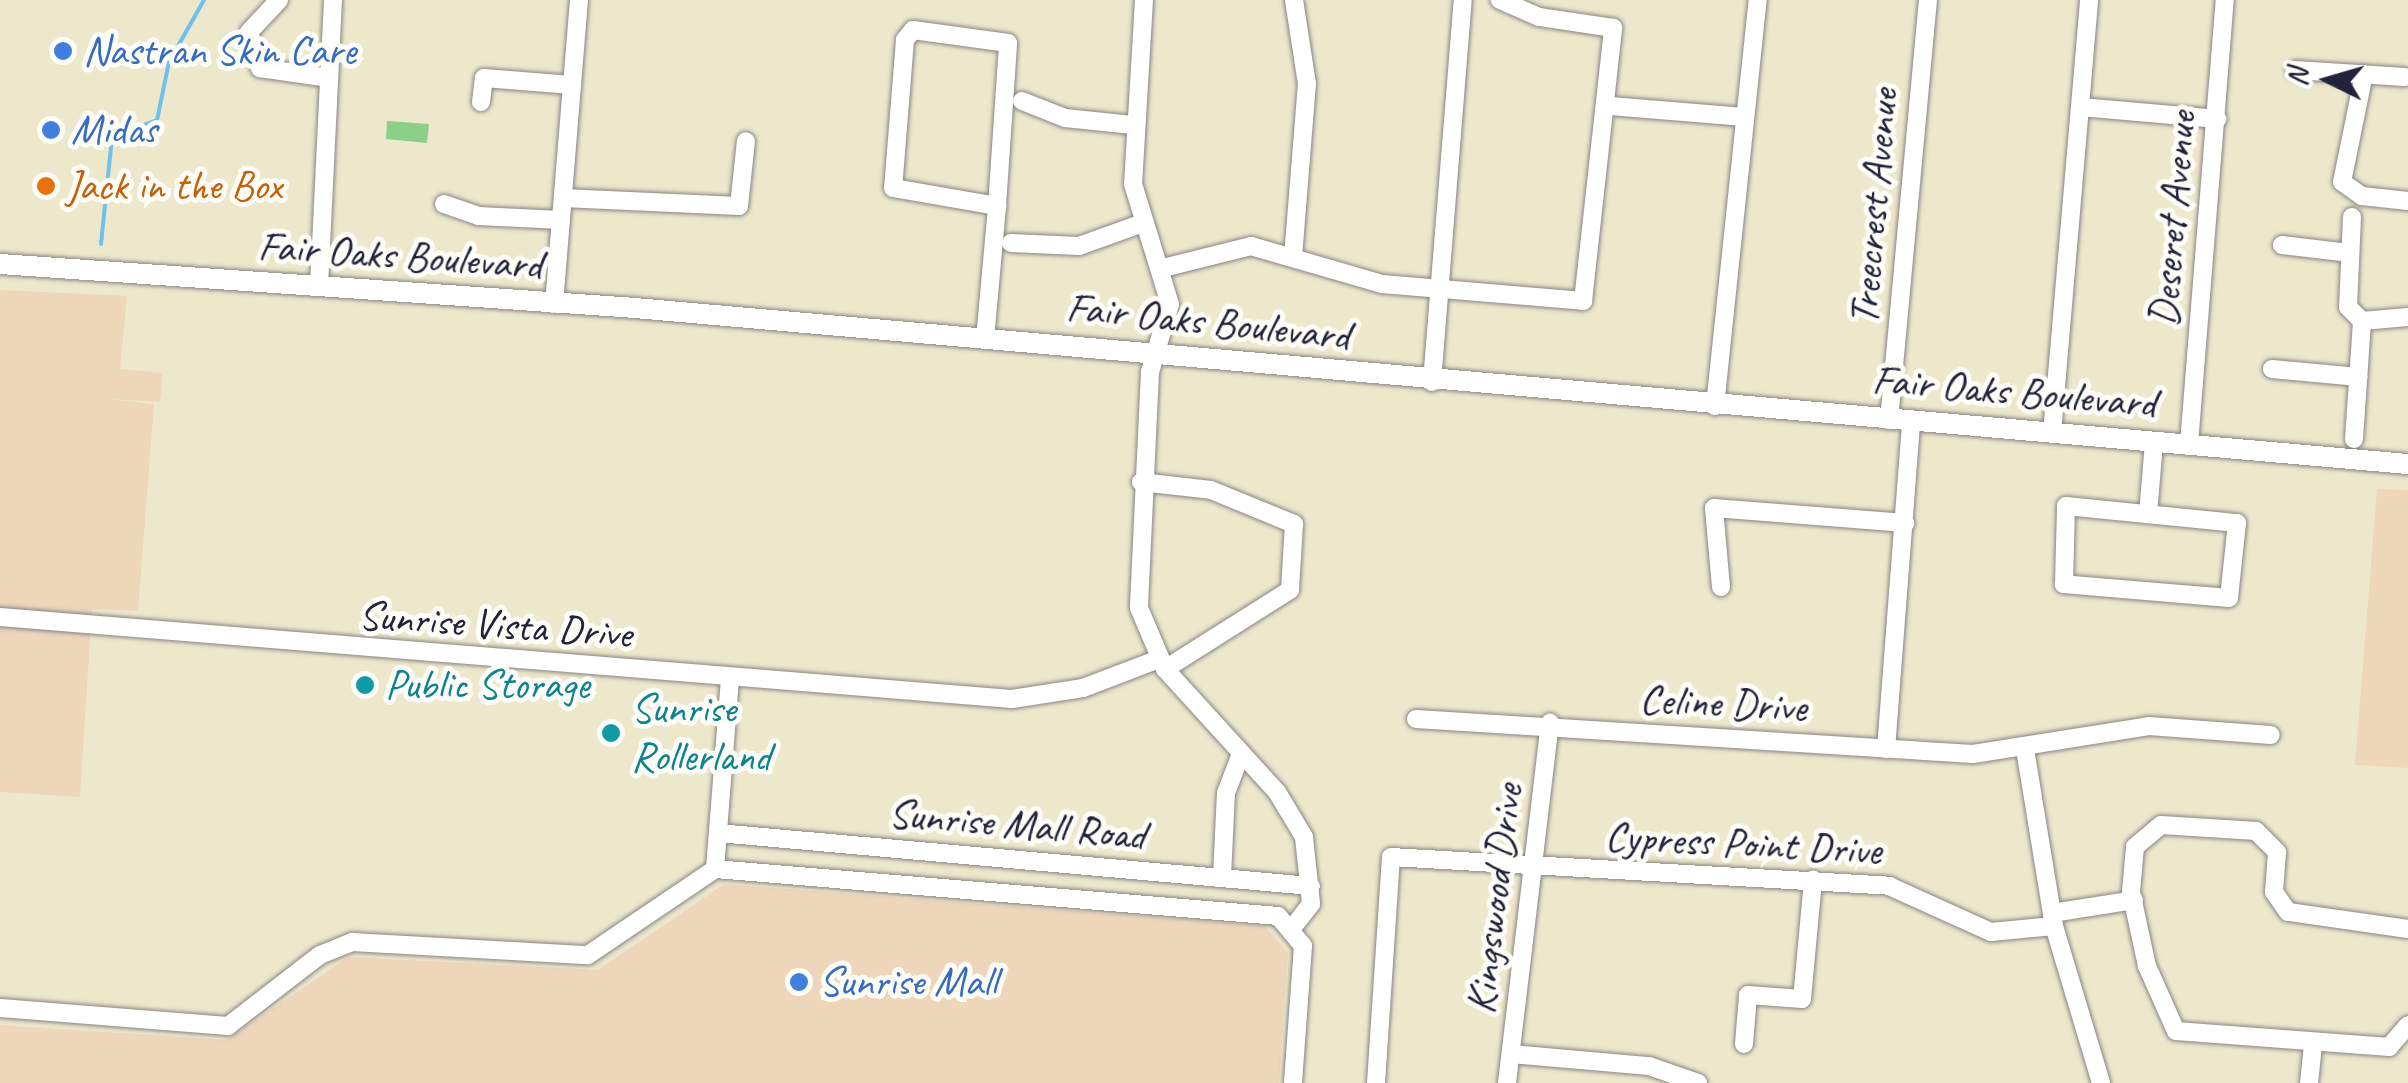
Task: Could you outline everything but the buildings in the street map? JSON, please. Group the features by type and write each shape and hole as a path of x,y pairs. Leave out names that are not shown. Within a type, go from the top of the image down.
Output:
{"main road":[{"name":"Fair Oaks Boulevard","path":"0,264 1158,353 1432,382 2408,464"}],"street":[{"path":"280,0 249,32 260,68 329,78"},
{"path":"319,286 333,0"},
{"path":"554,304 579,0"},
{"path":"1144,0 1133,126 1143,224 1163,268 1170,321 1158,353 1141,482 1136,582 1162,664 1304,837 1311,886 1294,926"},
{"path":"1293,257 1307,84 1294,0"},
{"path":"1432,382 1463,0"},
{"path":"1163,268 1230,245 1293,257 1354,280 1583,300 1610,106 1613,28 1539,17 1500,0"},
{"path":"1716,406 1758,0"},
{"name":"Treecrest Avenue","path":"1889,420 1928,0"},
{"path":"2052,433 2089,0"},
{"name":"Deseret Avenue","path":"2189,444 2226,0"},
{"path":"984,339 997,206 1008,43 914,30 904,40 893,188 997,206"},
{"path":"2295,70 2406,77"},
{"path":"2364,74 2342,182 2362,196 2408,201"},
{"path":"481,102 484,78 572,85"},
{"path":"1022,101 1065,118 1133,126"},
{"path":"1610,106 1745,117"},
{"path":"2081,107 2217,119"},
{"path":"563,198 718,212 740,206 746,140"},
{"path":"444,204 478,216 561,220"},
{"path":"2352,217 2346,300 2362,322 2354,439"},
{"path":"1012,243 1079,246 1143,224"},
{"path":"2282,245 2349,253"},
{"path":"2362,322 2408,317"},
{"path":"2272,369 2360,377"},
{"path":"1886,749 1911,422"},
{"path":"2148,514 2154,442"},
{"name":"Sunrise Vista Drive","path":"0,617 730,678 1024,698 1162,664 1290,590 1294,524 1212,490 1141,482"},
{"path":"2066,506 2148,514 2236,522 2230,598 2064,584 2066,506"},
{"path":"1721,587 1714,508 1905,523"},
{"path":"715,869 730,678"},
{"name":"Celine Drive","path":"1416,720 1550,722 1672,740 1886,749 2025,749 2149,726 2271,735"},
{"name":"Kingswood Drive","path":"1507,1083 1536,866 1550,722"},
{"path":"2025,749 2053,920 2101,1083"},
{"path":"1222,877 1226,793 1240,756"},
{"path":"2408,930 2288,912 2276,901 2277,852 2256,832 2146,830 2135,846 2134,900 2169,1025 2313,1044 2389,1046 2408,1024"},
{"name":"Sunrise Mall Road","path":"718,833 1311,886"},
{"name":"Cypress Point Drive","path":"1376,1083 1391,856 1812,880 1905,889 1991,932 2134,900"},
{"path":"0,1008 228,1026 320,955 352,942 588,955 715,869 1278,916 1294,926 1303,946 1293,1083"},
{"path":"1744,1044 1748,995 1802,999 1812,880"},
{"path":"2310,1083 2313,1044"},
{"path":"1511,1054 1649,1066 1698,1083"}],"shaded area":[{"path":"0,290 127,296 120,369 163,373 160,402 107,399 154,404 138,611 92,609 80,797 0,792"},
{"path":"2377,489 2408,490 2408,768 2355,765"},
{"name":"Sunrise Mall","path":"724,884 1265,926 1288,953 1279,1083 0,1083 0,1025 226,1040 349,957 598,970"}],"green space":[{"path":"387,121 429,124 427,143 386,139"}],"waterway":[{"path":"101,244 112,137 157,120 169,62 204,0"}],"place":[{"name":"Nastran Skin Care","path":"63,51"},
{"name":"Midas","path":"51,130"},
{"name":"Jack in the Box","path":"46,186"},
{"name":"Public Storage","path":"365,685"},
{"name":"Sunrise Rollerland","path":"611,733"},
{"name":"Sunrise Mall","path":"799,982"}]}
